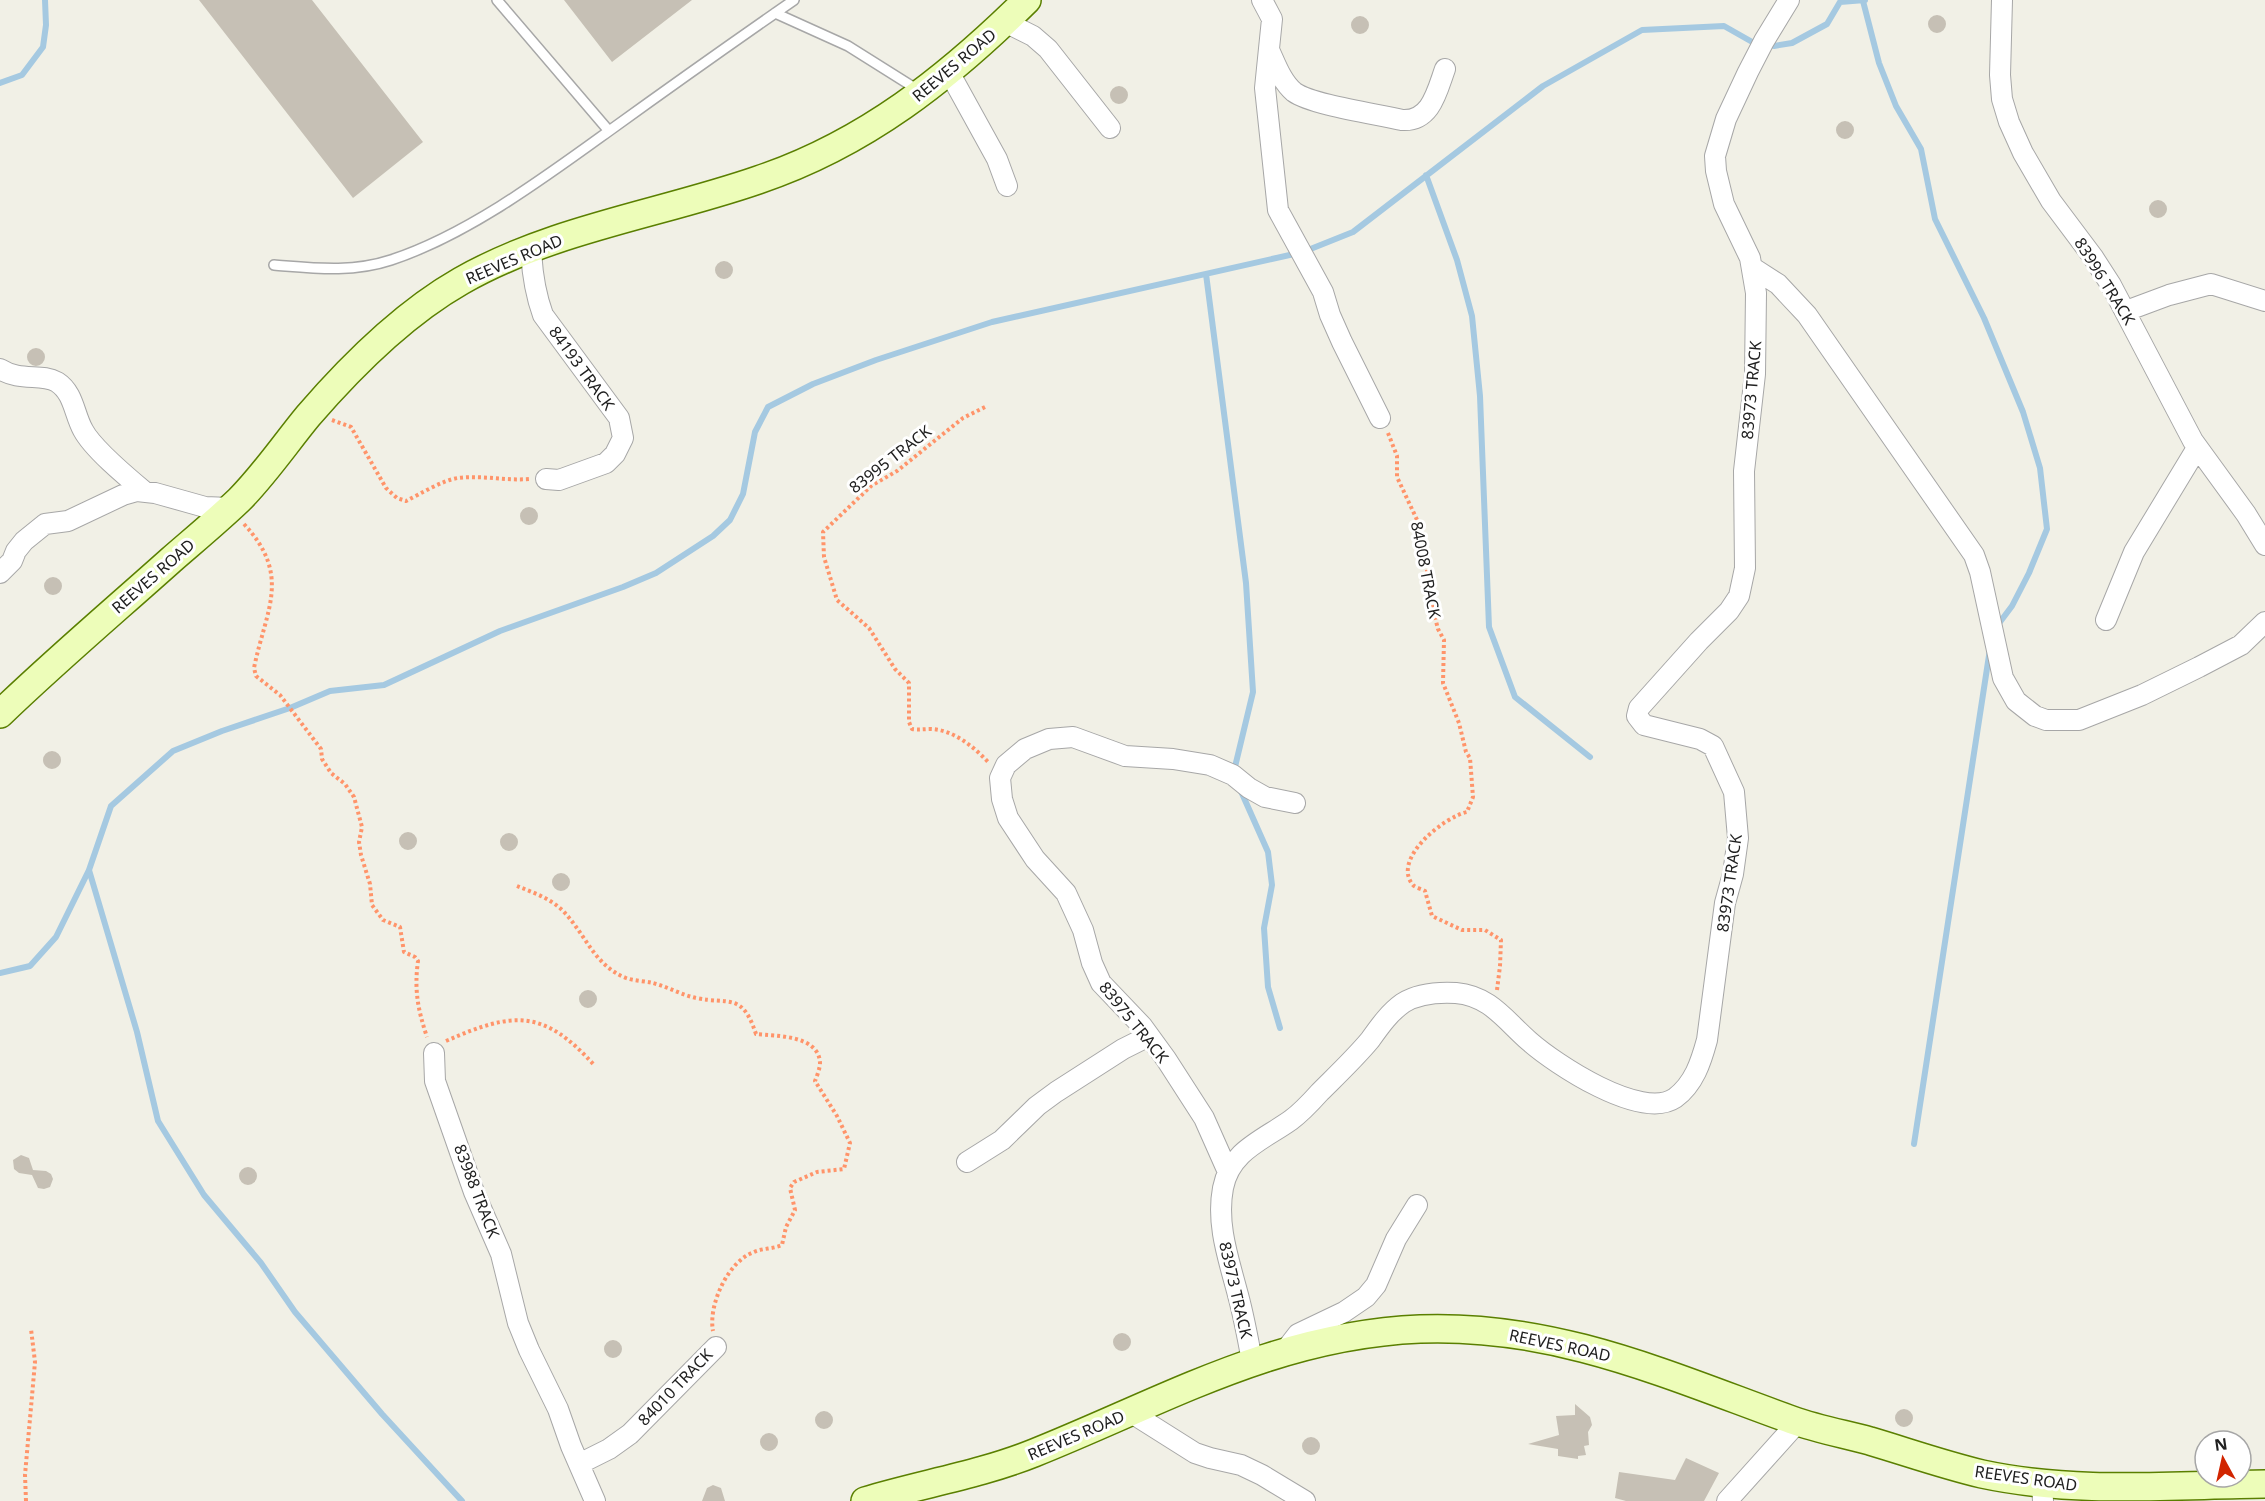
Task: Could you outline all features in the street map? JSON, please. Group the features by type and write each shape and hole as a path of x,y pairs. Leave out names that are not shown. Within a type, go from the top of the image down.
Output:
{"street":[{"name":"REEVES ROAD","path":"0,714 34,681 241,498 311,413 385,338 423,305 461,281 500,261 531,249 760,180 830,150 879,124 922,93 949,72 1027,0"},
{"path":"1262,0 1272,19 1265,88 1278,210 1323,292 1342,342 1380,418"},
{"name":"83973 TRACK","path":"1251,1361 1245,1321 1225,1251 1221,1207 1228,1172 1241,1153 1252,1143 1291,1120 1306,1107 1345,1068 1387,1017 1401,1005 1418,996 1437,993 1476,997 1492,1005 1546,1053 1600,1088 1615,1095 1645,1102 1658,1103 1669,1100 1685,1088 1695,1075 1701,1060 1707,1040 1725,903 1733,874 1737,846 1734,796 1713,746 1700,739 1648,727 1639,721 1637,713 1699,641 1736,603 1742,587 1745,568 1744,471 1755,374 1756,293 1753,268 1724,204 1715,156 1726,119 1743,82 1789,0"},
{"name":"83996 TRACK","path":"2001,0 2002,99 2009,122 2035,176 2093,257 2126,311 2166,393 2198,448 2247,514 2265,545"},
{"path":"1005,21 1032,36 1048,49 1110,128"},
{"path":"1270,52 1284,80 1293,91 1308,100 1402,120 1413,120 1426,112 1445,69"},
{"path":"949,72 997,159 1007,186"},
{"name":"84193 TRACK","path":"531,249 536,296 543,315 619,418 623,438 615,454 606,463 559,480 546,479"},
{"path":"1753,268 1778,284 1808,315 1974,555 1980,572 2003,678 2009,691 2024,709 2046,720 2060,721 2079,720 2104,711 2142,695 2241,645 2265,622"},
{"path":"2126,311 2169,295 2211,284 2265,301"},
{"path":"0,369 9,375 47,379 58,383 71,396 83,432 145,492"},
{"path":"2106,620 2134,552 2198,448"},
{"path":"0,573 12,561 24,541 45,524 68,522 136,491 155,493 205,507 230,508"},
{"path":"1000,778 1006,765 1025,749 1049,740 1073,737 1125,756 1157,757 1210,765 1233,775 1265,797 1295,803"},
{"name":"83975 TRACK","path":"1000,778 1002,800 1008,818 1035,859 1066,893 1083,930 1092,963 1101,983 1149,1036 1204,1118 1228,1172"},
{"path":"967,1161 1002,1140 1037,1106 1056,1092 1123,1049 1149,1036"},
{"name":"83988 TRACK","path":"434,1053 435,1081 474,1192 501,1254 518,1323 558,1409 595,1501"},
{"path":"1284,1352 1298,1334 1344,1312 1366,1297 1376,1285 1396,1239 1417,1205"},
{"name":"REEVES ROAD","path":"866,1501 894,1497 1004,1464 1251,1361 1331,1340 1382,1332 1442,1329 1524,1335 1605,1353 1798,1422 1970,1471 2041,1496 2097,1487 2265,1484"},
{"name":"84010 TRACK","path":"579,1464 609,1449 630,1434 716,1347"},
{"path":"1130,1412 1195,1453 1240,1465 1262,1475 1305,1501"},
{"path":"1727,1501 1798,1422"}],"lane":[{"path":"496,0 609,131"},
{"path":"274,265 340,270 389,261 434,242 471,223 564,163 794,0"},
{"path":"775,13 848,46 922,93"}],"path":[{"name":"83995 TRACK","path":"985,407 963,418 897,471 871,486 823,532 823,543 824,557 837,600 868,628 895,669 909,683 909,722 912,729 931,729 959,738 988,761 1000,778"},
{"path":"311,413 351,427 386,488 397,498 406,501 455,478 546,479"},
{"name":"84008 TRACK","path":"1380,418 1393,442 1397,456 1397,477 1418,522 1425,552 1430,598 1438,629 1444,640 1443,682 1470,758 1473,797 1467,812 1444,821 1413,851 1408,874 1414,886 1425,891 1432,916 1462,930 1485,930 1501,940 1500,966 1492,1005"},
{"path":"230,508 262,547 270,562 273,576 272,595 254,668 256,676 280,695 321,749 322,759 331,773 345,783 354,797 362,827 359,842 364,870 370,884 372,905 382,920 400,927 404,952 418,961 417,1006 434,1053"},
{"name":"84010 TRACK","path":"517,886 542,896 560,908 599,961 626,978 654,983 697,998 725,1000 738,1005 751,1017 756,1034 809,1043 816,1052 820,1062 815,1081 837,1116 850,1143 844,1169 817,1172 794,1182 790,1188 795,1210 786,1227 782,1245 753,1252 738,1264 721,1286 712,1310 711,1321 716,1347"},
{"path":"434,1053 440,1044 452,1038 497,1023 522,1019 546,1025 574,1043 595,1066"},
{"path":"26,1501 24,1475 35,1362 31,1329"}],"building":[{"path":"199,0 312,0 423,142 353,198"},
{"path":"564,0 692,0 612,62"},
{"path":"1933,15 1941,15 1946,20 1944,31 1933,33 1928,28 1928,20"},
{"path":"1356,16 1364,16 1369,21 1367,32 1356,34 1351,29 1351,21"},
{"path":"1115,86 1123,86 1128,91 1126,102 1115,104 1110,99 1110,91"},
{"path":"1841,121 1849,121 1854,126 1852,137 1841,139 1836,134 1836,126"},
{"path":"2154,200 2162,200 2167,205 2165,216 2154,218 2149,213 2149,205"},
{"path":"720,261 728,261 733,266 731,277 720,279 715,274 715,266"},
{"path":"36,348 44,353 45,357 40,365 36,366 28,361 27,357 32,349"},
{"path":"525,507 533,507 538,512 536,523 525,525 520,520 520,512"},
{"path":"49,577 57,577 62,582 60,593 49,595 44,590 44,582"},
{"path":"48,751 56,751 61,756 59,767 48,769 43,764 43,756"},
{"path":"404,832 412,832 417,837 415,848 404,850 399,845 399,837"},
{"path":"505,833 513,833 518,838 516,849 505,851 500,846 500,838"},
{"path":"557,873 565,873 570,878 568,889 557,891 552,886 552,878"},
{"path":"584,990 592,990 597,995 595,1006 584,1008 579,1003 579,995"},
{"path":"21,1155 29,1158 33,1170 46,1171 51,1174 53,1179 50,1187 38,1188 32,1175 19,1173 14,1169 13,1160"},
{"path":"244,1167 252,1167 257,1172 255,1183 244,1185 239,1180 239,1172"},
{"path":"1118,1333 1126,1333 1131,1338 1129,1349 1118,1351 1113,1346 1113,1338"},
{"path":"609,1340 617,1340 622,1345 620,1356 609,1358 604,1353 604,1345"},
{"path":"1575,1404 1590,1417 1592,1425 1588,1432 1589,1445 1584,1446 1586,1455 1578,1456 1578,1459 1558,1456 1558,1449 1528,1444 1559,1435 1556,1416 1575,1415"},
{"path":"1900,1409 1908,1409 1913,1414 1911,1425 1900,1427 1895,1422 1895,1414"},
{"path":"820,1411 828,1411 833,1416 831,1427 820,1429 815,1424 815,1416"},
{"path":"765,1433 773,1433 778,1438 776,1449 765,1451 760,1446 760,1438"},
{"path":"1307,1437 1315,1437 1320,1442 1318,1453 1307,1455 1302,1450 1302,1442"},
{"path":"1686,1458 1719,1473 1704,1501 1626,1501 1615,1498 1619,1472 1675,1480"},
{"path":"713,1485 721,1488 725,1501 702,1501 707,1488"}],"waterway":[{"path":"0,83 22,75 43,47 46,25 45,0"},
{"path":"1774,46 1792,43 1827,24 1840,2 1865,0"},
{"path":"1863,1 1879,63 1896,106 1921,149 1935,219 1984,318 2023,412 2040,468 2047,529 2029,573 2012,606 1997,626"},
{"path":"0,973 30,966 56,937 89,870 111,806 173,751 330,691 384,685 500,631 656,573 713,536 730,520 743,494 755,432 768,407 813,384 876,360 992,322 1303,252 1353,232 1543,86 1642,30 1724,26 1754,43"},
{"path":"1426,175 1457,260 1472,316 1480,396 1489,627 1515,697 1590,757"},
{"path":"1206,274 1246,583 1253,692 1234,771"},
{"path":"1914,1144 1990,649"},
{"path":"1240,789 1268,852 1272,885 1264,928 1268,987 1280,1028"},
{"path":"89,870 137,1032 158,1121 204,1195 261,1263 295,1312 382,1414 462,1501"}]}
